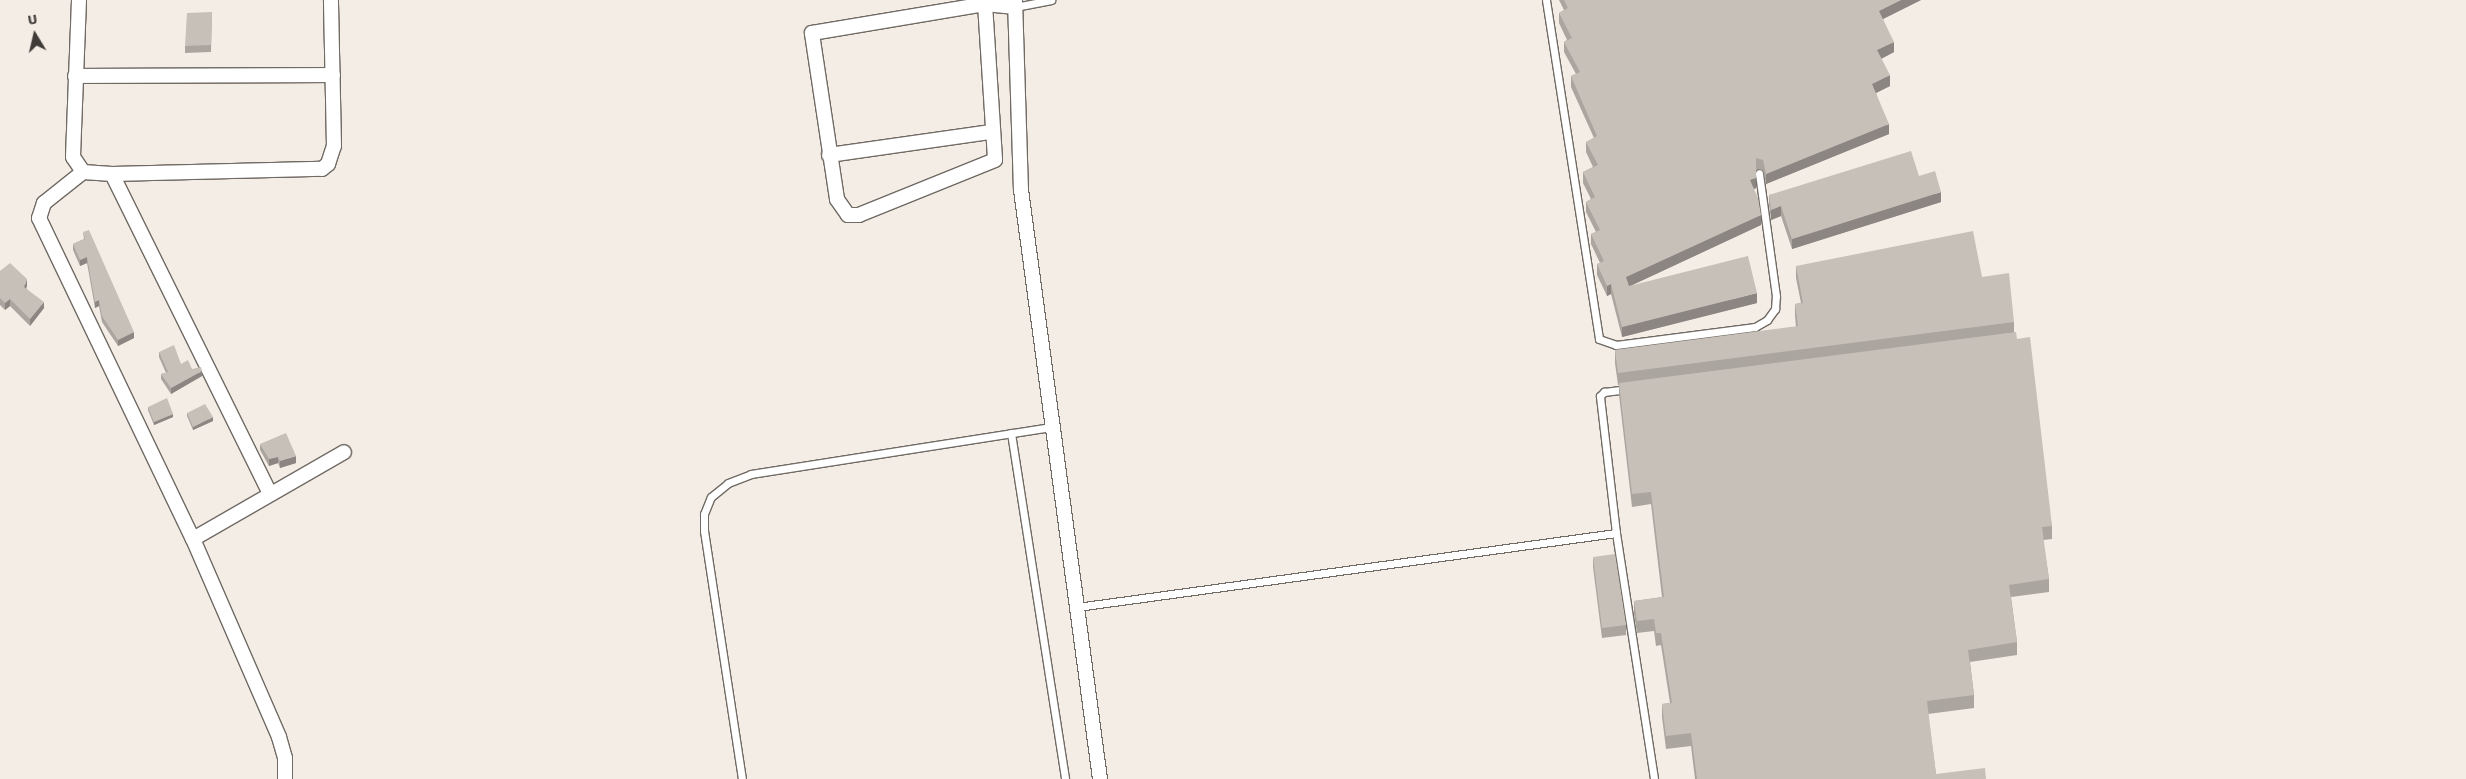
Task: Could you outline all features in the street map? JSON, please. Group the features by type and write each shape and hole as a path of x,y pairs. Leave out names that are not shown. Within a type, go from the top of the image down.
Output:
{"street":[{"path":"79,0 73,149 76,164 83,172"},
{"path":"285,779 285,758 279,737 193,539 39,218 44,203 83,172 112,174 322,169 328,164 334,146 330,0"},
{"path":"985,4 991,132 996,156 990,164 854,216 839,206 829,154 812,33 985,4 1015,4 1021,190 1100,779"},
{"path":"75,76 333,75"},
{"path":"829,154 991,132"},
{"path":"112,174 270,493"},
{"path":"193,539 344,452"}],"lane":[{"path":"1015,4 1052,0"},
{"path":"1546,0 1599,339 1616,345 1755,327 1767,320 1774,310 1776,296 1759,173"},
{"path":"1634,388 1604,392 1600,396 1616,533 1654,779"},
{"path":"742,779 704,531 704,514 711,497 728,483 751,474 1052,427"},
{"path":"1012,433 1065,779"},
{"path":"1077,607 1616,533"}],"building":[{"path":"1564,0 1901,0 1879,11 1894,42 1877,50 1890,75 1872,84 1889,124 1766,174 1763,160 1756,158 1756,178 1750,180 1758,198 1761,215 1626,277 1629,286 1748,256 1757,293 1622,327 1611,284 1607,286 1597,264 1604,261 1591,234 1600,230 1586,202 1595,197 1583,172 1598,165 1586,142 1597,136 1571,76 1580,72 1564,42 1572,38 1559,13 1568,8"},
{"path":"212,12 211,45 185,46 187,13"},
{"path":"1911,151 1919,176 1935,171 1941,192 1792,239 1781,206 1771,210 1769,195"},
{"path":"89,230 134,332 118,340 102,316 99,300 95,302 87,257 80,260 73,244 85,239 83,232"},
{"path":"1973,231 1982,277 2009,273 2014,322 1618,373 1615,350 1798,326 1795,304 1803,303 1796,266"},
{"path":"10,263 27,279 24,287 44,302 30,319 10,299 5,303 0,298 0,271"},
{"path":"2016,332 2017,339 2030,337 2052,526 2042,527 2049,579 2009,585 2017,642 1968,650 1974,695 1927,701 1936,774 1985,768 1986,779 1697,779 1691,733 1666,736 1662,704 1672,703 1661,633 1656,633 1654,619 1637,621 1634,601 1664,597 1651,492 1632,494 1619,383"},
{"path":"174,345 181,364 188,360 192,369 201,367 202,371 171,388 161,374 168,372 159,352"},
{"path":"167,398 173,414 154,422 148,407"},
{"path":"205,404 213,417 193,427 187,413"},
{"path":"286,433 296,456 280,461 278,457 269,459 260,444"},
{"path":"1615,554 1626,625 1602,628 1593,557"}]}
